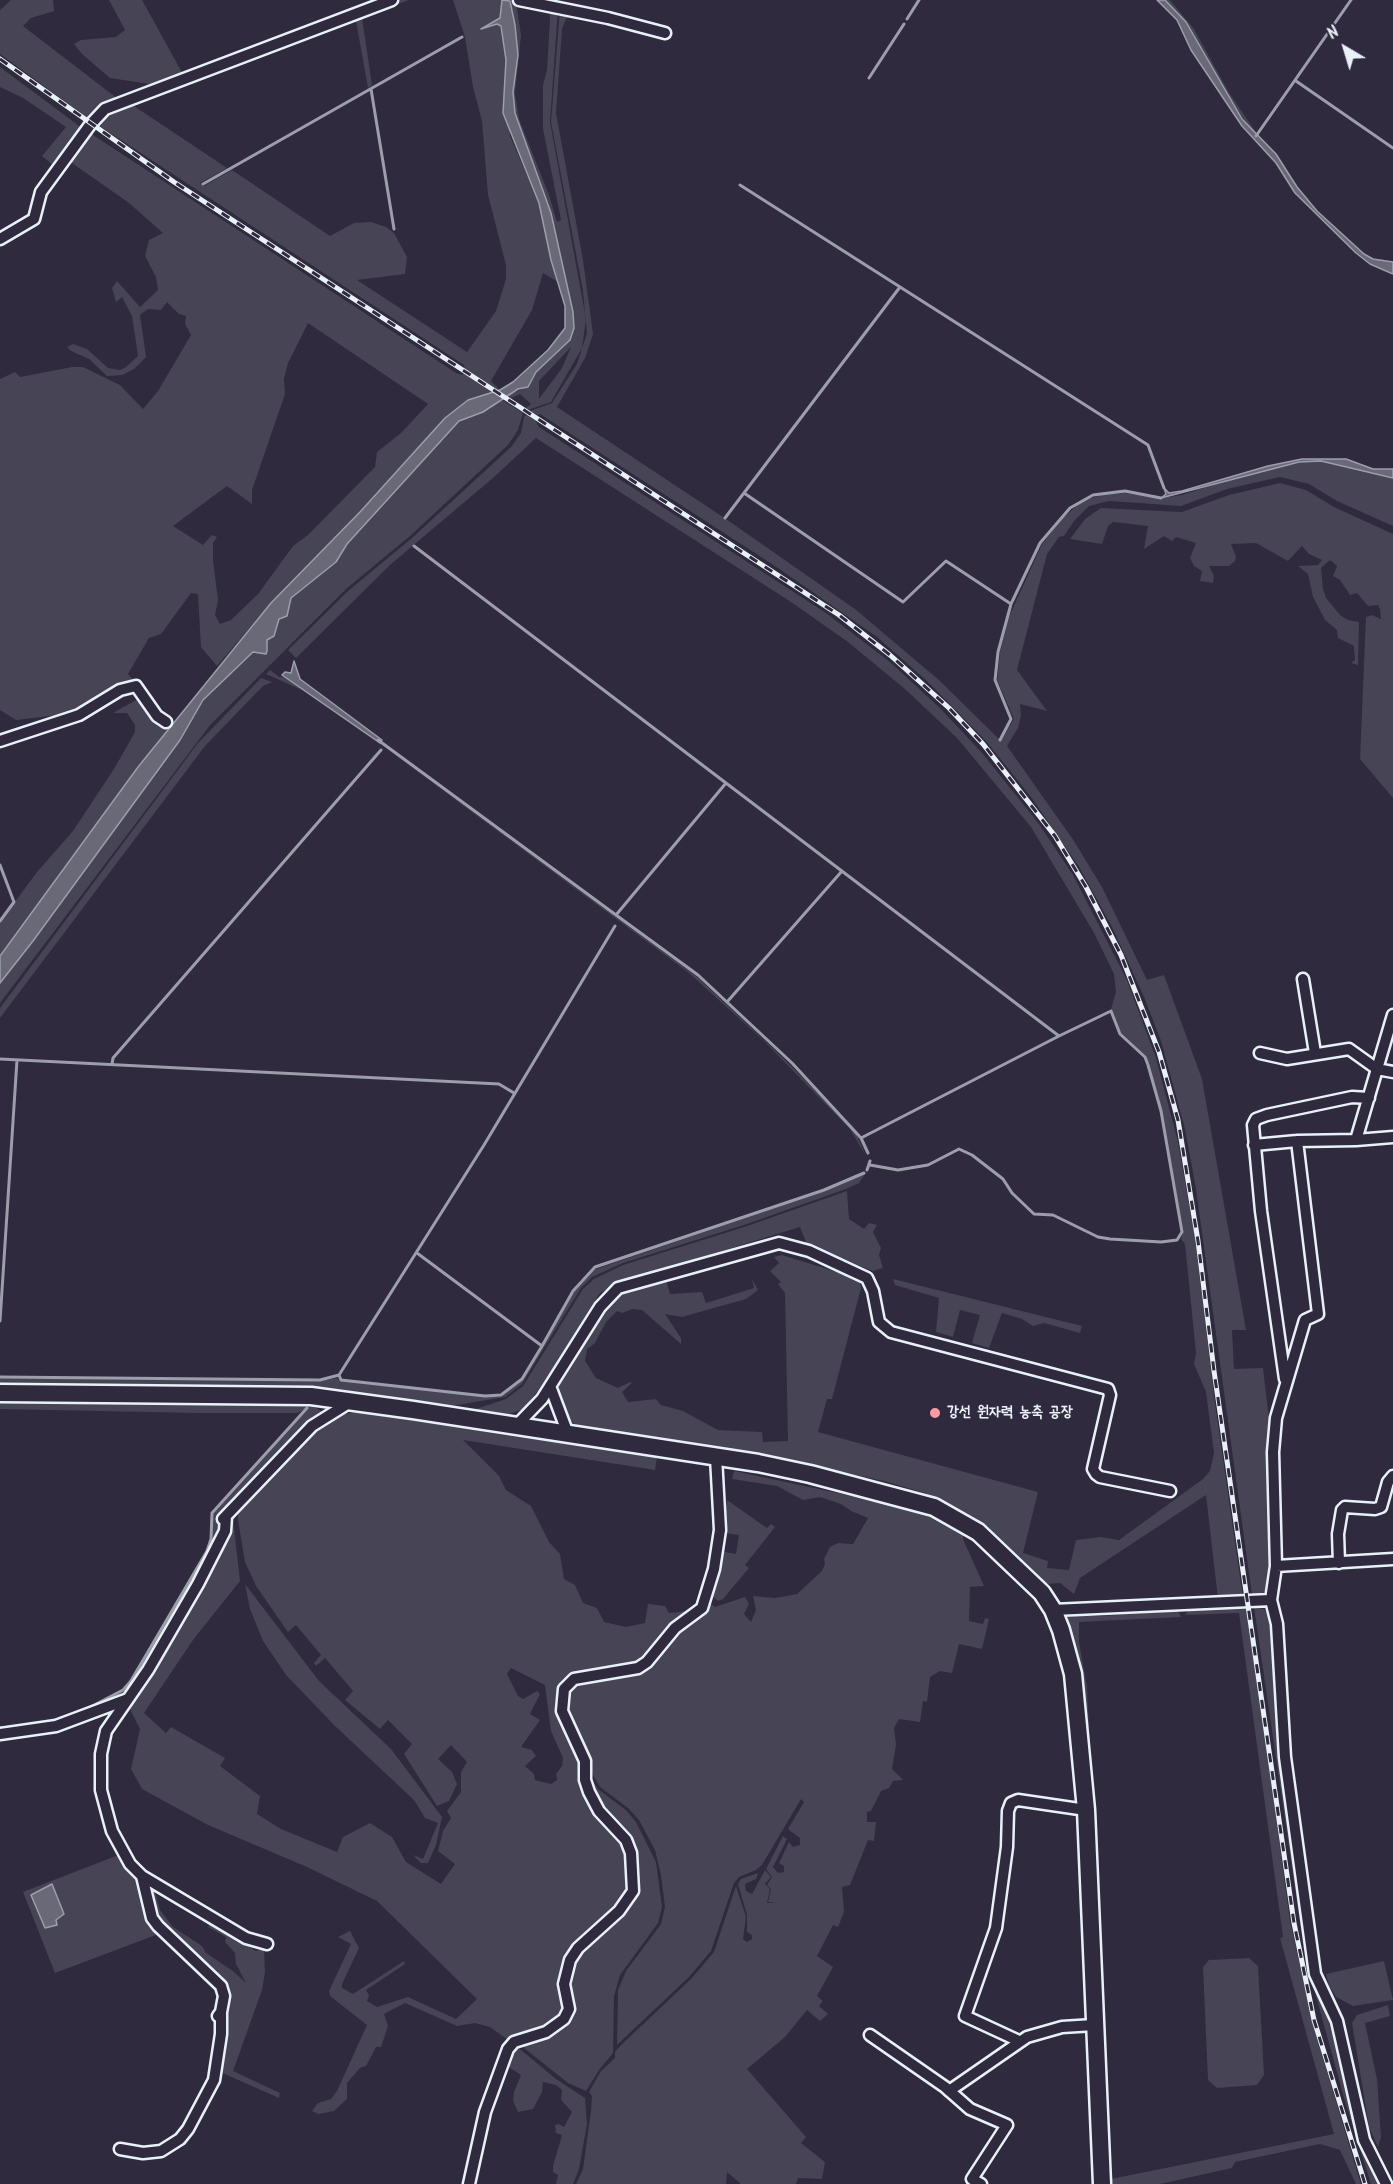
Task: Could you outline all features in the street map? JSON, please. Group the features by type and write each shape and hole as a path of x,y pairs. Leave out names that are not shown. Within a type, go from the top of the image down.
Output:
{"main road":[{"path":"0,1393 311,1396 716,1456 810,1474 934,1507 949,1514 993,1545 1042,1593 1053,1610 1073,1674 1086,1810 1102,2184"}],"street":[{"path":"0,238 34,219 41,192 105,109 392,0"},
{"path":"519,0 608,18 666,33"},
{"path":"0,741 79,715 120,690 136,686 157,716 166,722"},
{"path":"1303,979 1315,1053"},
{"path":"1356,1140 1393,1015"},
{"path":"1260,1053 1287,1059 1349,1049 1377,1069 1393,1072"},
{"path":"1286,1385 1254,1145 1256,1119 1352,1097 1369,1098"},
{"path":"1254,1145 1393,1137"},
{"path":"1297,1141 1318,1314 1305,1320 1274,1432 1276,1566 1271,1600 1277,1624 1285,1757 1314,1965 1337,2021 1364,2140 1386,2184"},
{"path":"515,1427 531,1412 600,1307 618,1288 779,1243 809,1251 867,1278 873,1291 879,1322 891,1332 1108,1389 1110,1395 1093,1469 1096,1474 1170,1491"},
{"path":"550,1386 568,1434"},
{"path":"267,1944 246,1938 142,1876 130,1864 112,1831 101,1790 101,1754 106,1731 148,1670 217,1549 225,1531 224,1517 312,1426 352,1401"},
{"path":"469,2184 486,2112 508,2049 514,2042 546,2032 564,2019 569,2009 564,1984 570,1959 578,1948 619,1911 633,1891 631,1853 626,1840 592,1801 585,1780 585,1761 566,1720 561,1696 568,1683 574,1679 631,1671 647,1662 675,1628 702,1608 714,1569 720,1530 716,1456"},
{"path":"1339,1563 1338,1534 1342,1510 1345,1507 1376,1509 1381,1507 1388,1482 1393,1476"},
{"path":"1276,1566 1393,1559"},
{"path":"1053,1610 1271,1600"},
{"path":"0,1734 56,1725 128,1699"},
{"path":"1019,2041 965,2016 996,1928 1007,1847 1008,1811 1011,1803 1017,1800 1086,1810"},
{"path":"120,2148 143,2153 161,2151 180,2139 188,2129 214,2080 221,2034 218,2015 224,1996 220,1986 152,1918 142,1876"},
{"path":"949,2091 1019,2041 1062,2027 1094,2025"},
{"path":"870,2035 949,2091 970,2109 1007,2125 972,2179 981,2184"}],"shaded area":[{"path":"11,0 53,0 54,11 31,18 23,26 118,99 89,119 0,54 0,10"},
{"path":"109,0 142,0 184,76 162,86 110,78 82,54 74,44 81,40 116,37 125,30"},
{"path":"400,0 409,0 362,18 372,85 368,88 356,21 134,106 227,168 200,183 204,186 232,170 330,236 354,223 371,222 386,227 394,233 407,257 405,274 357,280 467,352 496,311 506,279 506,265 488,195 482,121 473,87 465,37 453,0 502,0 500,18 482,29 497,24 501,26 506,60 510,136 539,203 558,282 543,273 532,310 491,381 500,390 468,400 445,418 360,512 271,603 217,666 201,647 198,594 191,593 161,634 149,638 128,674 134,681 76,713 16,720 0,710 0,379 15,372 20,377 83,367 120,385 143,409 158,391 191,335 185,324 186,316 179,314 167,302 161,310 148,309 140,315 146,357 134,369 122,375 107,376 89,359 67,347 73,344 87,349 108,368 120,370 126,367 138,356 132,316 122,297 116,302 112,288 117,281 140,307 158,290 156,277 145,256 149,240 163,233 129,203 69,161 90,133 456,373 462,375 465,372 464,365 95,123 110,110","holes":["308,323 428,404 401,433 377,452 375,467 308,535 293,546 258,594 231,620 220,624 215,615 218,600 213,560 213,543 217,537 212,535 203,545 173,526 227,486 252,504 252,490 285,394 284,379 288,363"]},
{"path":"1165,0 1170,0 1194,29 1228,91 1255,131 1253,133 1227,96 1186,22"},
{"path":"510,1 516,2 521,35 515,93 519,119 549,195 557,222 561,220 543,129 543,85 547,70 549,8 558,9 550,122 586,319 582,348 551,402 528,410 526,408 531,404 520,394 511,398 507,395 528,387 536,372 565,346 573,312 551,213 515,113 513,92 518,55","holes":["571,347 562,368 539,399 539,381"]},
{"path":"560,9 576,13 566,19 562,29 556,113 583,260 593,334 585,358 557,407 726,519 855,609 939,680 1001,741 1014,719 997,680 1000,652 1009,617 1042,544 1063,518 1082,501 1105,494 1125,493 1161,498 1182,495 1234,478 1299,462 1321,461 1393,478 1393,526 1337,501 1309,484 1280,477 1227,489 1181,506 1109,501 1089,506 1074,521 1064,536 1059,537 1047,554 1017,670 1047,711 1020,704 1021,715 1018,728 1007,746 1074,841 1102,887 1147,980 1164,975 1202,1079 1246,1330 1232,1330 1234,1369 1263,1368 1270,1428 1267,1446 1271,1573 1269,1588 1259,1597 1252,1595 1196,1189 1185,1129 1161,1041 1144,997 1112,927 1079,867 1031,797 985,740 927,681 877,637 775,566 540,414 530,411 552,403 577,364 587,333 583,291 551,122"},
{"path":"0,67 82,128 54,166 42,156 66,127 23,98 0,87"},
{"path":"497,401 504,401 523,413 518,430 508,445 410,536 346,589 211,724 0,1003 0,983 180,740 203,700 253,652 266,653 267,640 274,636 279,619 287,616 291,598 336,562 347,544 459,421 490,409"},
{"path":"527,414 535,419 539,427 826,613 890,662 941,709 983,754 1039,824 1073,875 1127,980 1156,1058 1178,1142 1195,1238 1214,1396 1243,1598 1218,1599 1206,1495 1080,1578 1074,1594 1060,1583 1045,1584 975,1520 925,1493 884,1481 804,1464 676,1441 584,1428 577,1426 566,1417 559,1403 559,1379 605,1305 619,1292 666,1280 670,1294 702,1292 706,1303 754,1288 752,1279 758,1290 746,1299 682,1317 665,1314 681,1338 681,1344 642,1310 633,1309 622,1313 617,1311 606,1322 595,1343 587,1349 585,1361 596,1378 618,1388 632,1383 622,1392 628,1402 656,1399 661,1405 683,1411 718,1430 762,1432 763,1442 788,1441 785,1293 778,1284 781,1282 770,1271 779,1263 774,1257 782,1255 853,1277 860,1283 861,1288 832,1399 827,1399 818,1432 1038,1492 1023,1553 1048,1561 1047,1568 1069,1570 1076,1540 1101,1537 1119,1540 1203,1479 1210,1471 1214,1453 1206,1392 1194,1364 1196,1353 1185,1244 1181,1239 1183,1232 1162,1111 1146,1056 1121,1033 1111,1009 1116,992 1114,974 1094,933 1031,827 957,738 906,690 848,642 791,602 536,438 493,478 390,565 296,658 288,650 348,591 412,538 511,447 521,433 524,417"},
{"path":"1280,483 1306,490 1334,507 1393,534 1393,798 1360,759 1366,617 1372,615 1381,619 1380,609 1378,605 1368,606 1357,593 1350,595 1340,580 1333,576 1337,566 1330,560 1321,568 1323,589 1326,598 1340,615 1348,620 1359,622 1358,665 1351,663 1355,660 1354,646 1338,638 1337,630 1325,620 1313,597 1308,574 1298,566 1318,565 1322,560 1309,554 1302,546 1288,561 1256,543 1231,544 1236,557 1235,561 1229,566 1209,566 1214,576 1213,583 1200,581 1202,571 1194,566 1190,558 1196,543 1176,537 1172,541 1164,536 1144,549 1148,526 1113,522 1108,526 1102,544 1070,539 1085,519 1101,508 1182,512 1229,495"},
{"path":"270,670 279,677 284,677 305,689 696,976 783,1058 844,1120 856,1134 866,1156 850,1129 763,1040 688,972 384,747 302,690 266,674"},
{"path":"261,678 272,682 263,686 205,746 0,1018 0,1008 198,743"},
{"path":"138,699 158,722 167,727 168,733 137,767 0,956 0,922 37,872 73,831 114,769 135,732 135,725 127,713 113,713"},
{"path":"865,1174 859,1183 846,1189 744,1225 623,1263 592,1277 581,1288 522,1384 505,1397 445,1407 195,1388 0,1385 0,1378 320,1381 337,1378 340,1381 502,1397 523,1380 574,1292 583,1279 596,1269 825,1191"},
{"path":"847,1191 849,1219 864,1229 869,1223 877,1225 873,1232 881,1248 879,1255 883,1268 873,1271 807,1245 800,1227 614,1284 599,1294 541,1387 523,1409 507,1415 470,1411 506,1399 523,1386 583,1289 594,1279 623,1265 744,1227"},
{"path":"893,1279 1082,1326 1080,1333 1044,1323 1033,1326 1022,1319 1002,1313 989,1348 972,1343 980,1315 960,1310 953,1337 936,1332 939,1298 895,1285"},
{"path":"0,1398 311,1405 323,1412 220,1519 224,1523 223,1531 210,1558 152,1658 127,1695 67,1721 42,1727 0,1733 0,1729 46,1725 79,1713 123,1690 207,1551 212,1538 213,1514 307,1409 297,1413 197,1413 0,1409"},
{"path":"366,1411 503,1435 657,1456 655,1470 463,1440 499,1476 506,1490 531,1506 549,1542 560,1554 564,1579 575,1585 583,1603 597,1608 604,1622 626,1627 645,1623 648,1604 665,1606 669,1613 696,1610 642,1662 570,1676 559,1691 584,1771 627,1855 628,1888 626,1897 565,1959 563,1965 567,2010 552,2025 511,2042 490,2027 475,2023 457,2026 405,2003 384,2014 388,2026 381,2047 376,2047 366,2066 360,2068 347,2083 347,2099 334,2111 318,2114 312,2111 318,2103 331,2099 337,2091 367,2025 330,1996 329,1991 351,1944 338,1937 350,1931 359,1948 342,1984 342,1988 353,1994 404,1961 405,1964 366,1990 369,1995 367,2001 377,2007 408,1997 456,2019 477,1999 377,1901 307,1867 208,1825 142,1789 131,1769 140,1729 128,1705 154,1671 223,1547 233,1519 240,1581 193,1640 144,1713 166,1733 171,1727 225,1758 220,1766 260,1796 257,1814 281,1829 337,1852 343,1837 370,1823 392,1837 406,1862 441,1884 455,1864 438,1851 443,1831 451,1818 447,1811 461,1792 461,1772 467,1762 451,1745 438,1759 452,1772 457,1784 449,1801 437,1806 404,1754 412,1744 388,1720 380,1729 345,1700 353,1691 325,1658 316,1666 314,1663 321,1655 296,1625 288,1632 256,1586 245,1562 238,1514 319,1428 344,1414","holes":["511,1668 545,1685 551,1731 563,1758 562,1766 556,1774 557,1780 551,1784 535,1780 534,1774 525,1766 536,1756 532,1750 521,1747 540,1720 530,1714 540,1694 537,1691 523,1699 518,1696 507,1674"]},
{"path":"734,1471 908,1508 938,1519 963,1533 963,1539 984,1586 970,1587 969,1621 983,1624 985,1618 989,1619 982,1649 959,1644 952,1673 940,1671 930,1677 927,1702 923,1701 920,1722 899,1719 894,1728 896,1745 892,1769 903,1780 893,1781 889,1788 881,1791 871,1811 867,1812 867,1822 876,1822 874,1841 868,1840 850,1885 842,1887 844,1912 838,1927 833,1925 817,1956 833,1967 817,1996 823,2001 819,2006 828,2014 820,2021 807,2010 785,2037 747,2069 806,2137 801,2143 825,2162 822,2179 798,2178 796,2184 741,2184 727,2172 726,2184 576,2184 583,2169 591,2111 592,2096 589,2092 601,2071 615,2058 615,2052 621,2045 691,1979 714,1952 736,1886 746,1917 743,1939 747,1942 752,1939 752,1935 747,1932 747,1915 738,1884 741,1879 758,1873 756,1879 745,1884 746,1891 752,1894 765,1870 771,1877 765,1884 770,1889 767,1903 777,1902 768,1902 771,1889 767,1885 772,1877 766,1869 783,1836 787,1839 773,1867 778,1873 784,1872 784,1866 779,1863 789,1842 793,1847 800,1845 800,1838 788,1829 804,1802 801,1799 762,1865 739,1877 734,1883 711,1951 689,1977 617,2045 618,1990 626,1971 661,1924 665,1907 661,1875 655,1850 639,1820 628,1808 600,1787 591,1772 568,1720 565,1692 570,1684 631,1674 708,1602 715,1607 745,1597 749,1604 744,1614 751,1622 756,1610 753,1596 775,1598 797,1594 822,1571 825,1564 824,1559 830,1547 838,1543 853,1544 868,1518 841,1504 820,1497 803,1500 777,1486 732,1479"},
{"path":"727,1500 767,1528 771,1524 775,1527 745,1565 749,1568 723,1599 718,1601 711,1595 720,1551 736,1554 739,1535 724,1533"},
{"path":"245,1584 319,1681 391,1749 442,1817 436,1845 428,1863 421,1863 413,1855 423,1859 438,1823 425,1818 414,1800 335,1726 286,1675 263,1641 250,1609"},
{"path":"1248,1607 1290,1921 1315,2032 1361,2184 1356,2184 1340,2150 1320,2144 1235,2162 1232,2168 1160,2184 1111,2184 1111,2179 1334,2134 1280,1938 1283,1937 1239,1613 1185,1615 1189,1610"},
{"path":"1254,1607 1264,1609 1271,1617 1274,1698 1282,1778 1306,1940 1366,2155 1379,2184 1371,2184 1344,2098 1316,1996 1300,1923"},
{"path":"1178,1611 1181,1617 1079,1622 1079,1642 1087,1687 1090,1749 1087,1747 1080,1673 1065,1619 1071,1614 1100,1616"},
{"path":"588,1774 598,1789 626,1810 636,1822 656,1862 662,1907 658,1923 620,1975 614,1996 613,2053 586,2091 568,2083 519,2044 561,2027 574,1956 628,1905 636,1860 601,1810"},
{"path":"121,1854 136,1876 161,1933 55,1973 23,1892"},
{"path":"148,1884 154,1888 160,1910 173,1927 202,1946 206,1953 246,1983 236,1964 235,1953 225,1942 226,1937 208,1927 210,1923 256,1951 264,1949 265,1972 262,1990 233,2071 280,2093 279,2098 218,2071 228,1995 216,1973 164,1927 154,1911"},
{"path":"1249,1958 1258,1966 1264,2075 1257,2085 1217,2088 1208,2080 1203,1967 1209,1960"},
{"path":"1384,1961 1393,2000 1353,2006 1336,1997 1329,1985 1326,1974"},
{"path":"1388,2005 1390,2016 1365,2023 1377,2079 1381,2137 1378,2147 1369,2127 1352,2023 1357,2015"},
{"path":"515,2045 556,2079 585,2098 587,2124 579,2169 573,2184 556,2184 558,2175 553,2172 562,2135 556,2133 555,2125 559,2124 564,2127 572,2112 561,2100 562,2090 556,2085 543,2082 542,2092 533,2109 518,2112 513,2101 521,2075 504,2064"}],"water":[{"path":"502,0 510,1 515,25 518,55 513,92 515,113 551,213 573,312 574,328 570,340 536,372 528,387 518,389 483,412 459,421 347,544 336,562 291,598 287,616 279,619 274,636 267,640 266,654 253,652 203,700 180,740 0,983 0,956 138,767 271,603 360,512 445,418 468,400 500,390 513,382 548,350 565,328 565,306 551,260 539,203 503,113 506,60 501,26 497,24 481,29 500,18"},
{"path":"1157,0 1165,0 1186,22 1242,119 1276,154 1297,187 1317,211 1364,254 1373,259 1393,262 1393,274 1370,264 1356,253 1295,193 1276,163 1242,126 1191,50 1177,20"},
{"path":"1302,459 1346,459 1373,469 1393,469 1393,478 1321,461 1299,462 1161,498 1166,494 1164,488 1169,493 1182,491 1268,466"},
{"path":"294,661 300,679 382,740 380,743 282,675 285,672 291,673"},
{"path":"52,1884 64,1914 56,1920 57,1925 45,1928 31,1895"}],"waterway":[{"path":"907,19 919,0"},
{"path":"1256,136 1351,0"},
{"path":"869,78 904,24"},
{"path":"203,184 462,37"},
{"path":"1296,81 1393,148"},
{"path":"371,89 394,229"},
{"path":"740,185 1148,445 1164,488"},
{"path":"725,518 900,287"},
{"path":"1000,740 1011,719 995,680 998,652 1011,604 1040,543 1070,508 1093,495 1125,491 1161,498"},
{"path":"744,493 903,602 946,561 1011,604"},
{"path":"414,546 1059,1036 1111,1011 1120,1034 1145,1057 1148,1065 1161,1111 1182,1232 1177,1240 1161,1242 1110,1239 1098,1237 1053,1215 1034,1214 1012,1193 1003,1179 972,1155 959,1149 928,1165 898,1170 870,1165"},
{"path":"378,740 616,915 726,783"},
{"path":"112,1064 113,1058 381,750"},
{"path":"0,865 14,902 0,921"},
{"path":"727,1002 842,871"},
{"path":"616,915 698,975 792,1063 861,1138 1059,1036"},
{"path":"0,1377 320,1380 339,1375 484,1145 615,926"},
{"path":"0,1059 499,1084 514,1093"},
{"path":"0,1321 17,1060"},
{"path":"861,1138 868,1153"},
{"path":"867,1170 870,1161"},
{"path":"417,1253 542,1346 573,1291 595,1267 824,1190 864,1173"},
{"path":"339,1375 341,1380 485,1396 501,1395 522,1379 542,1346"},
{"path":"81,1712 123,1690 131,1681 207,1551 211,1539 212,1513 307,1408"},
{"path":"49,1722 69,1716"},
{"path":"0,1728 22,1726"}],"railway":[{"path":"0,59 174,182 839,615 890,655 949,708 983,744 1055,836 1086,887 1121,955 1159,1052 1178,1120 1198,1241 1214,1371 1294,1923 1314,2020 1365,2184"}],"place":[{"name":"강선 원자력 농축 공장","path":"935,1413"}]}
